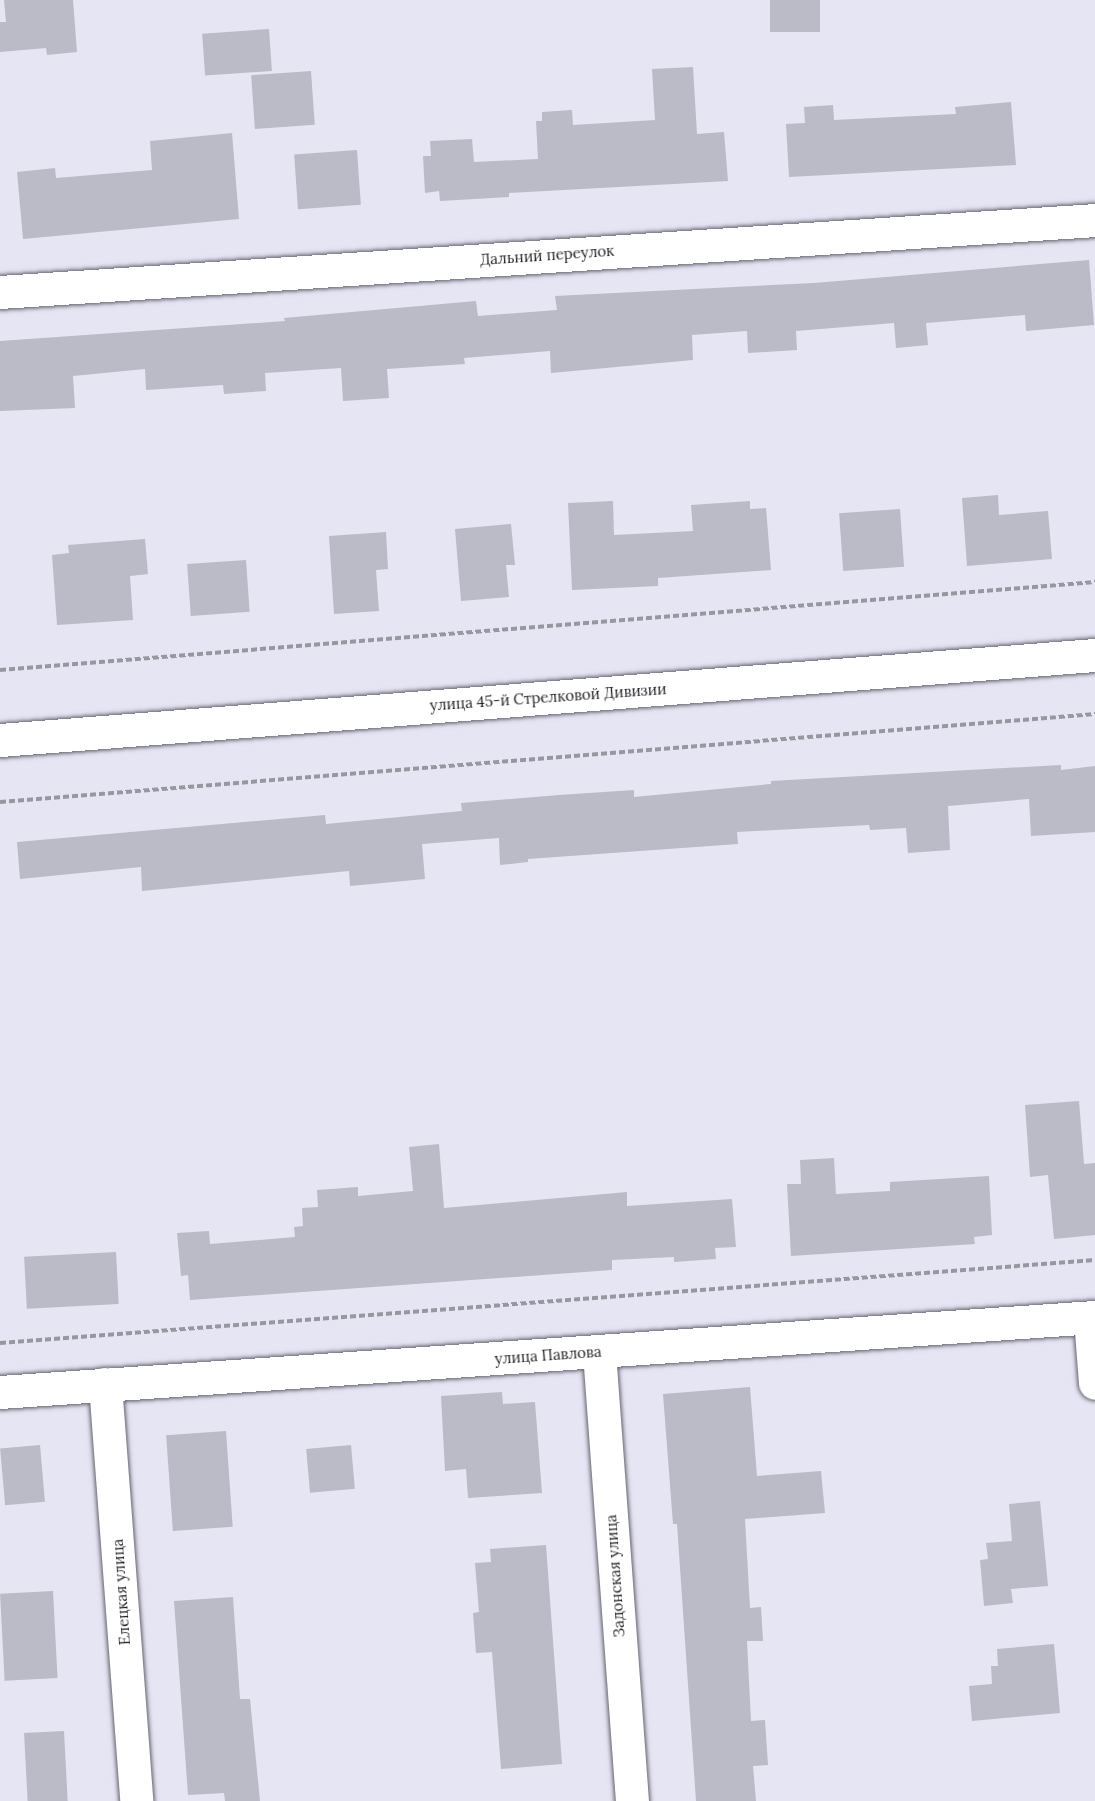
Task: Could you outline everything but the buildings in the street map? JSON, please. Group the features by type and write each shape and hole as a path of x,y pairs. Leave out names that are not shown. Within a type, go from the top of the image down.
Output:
{"street":[{"name":"Дальний переулок","path":"0,292 1095,220"},
{"name":"улица 45-й Стрелковой Дивизии","path":"0,740 1095,655"},
{"name":"улица Павлова","path":"0,1392 1093,1318"},
{"path":"1093,1318 1095,1383"},
{"name":"Задонская улица","path":"599,1352 632,1801"},
{"name":"Елецкая улица","path":"105,1384 136,1801"}],"path":[{"path":"0,670 1095,582"},
{"path":"0,802 1095,714"},
{"path":"0,1343 1095,1260"}]}
